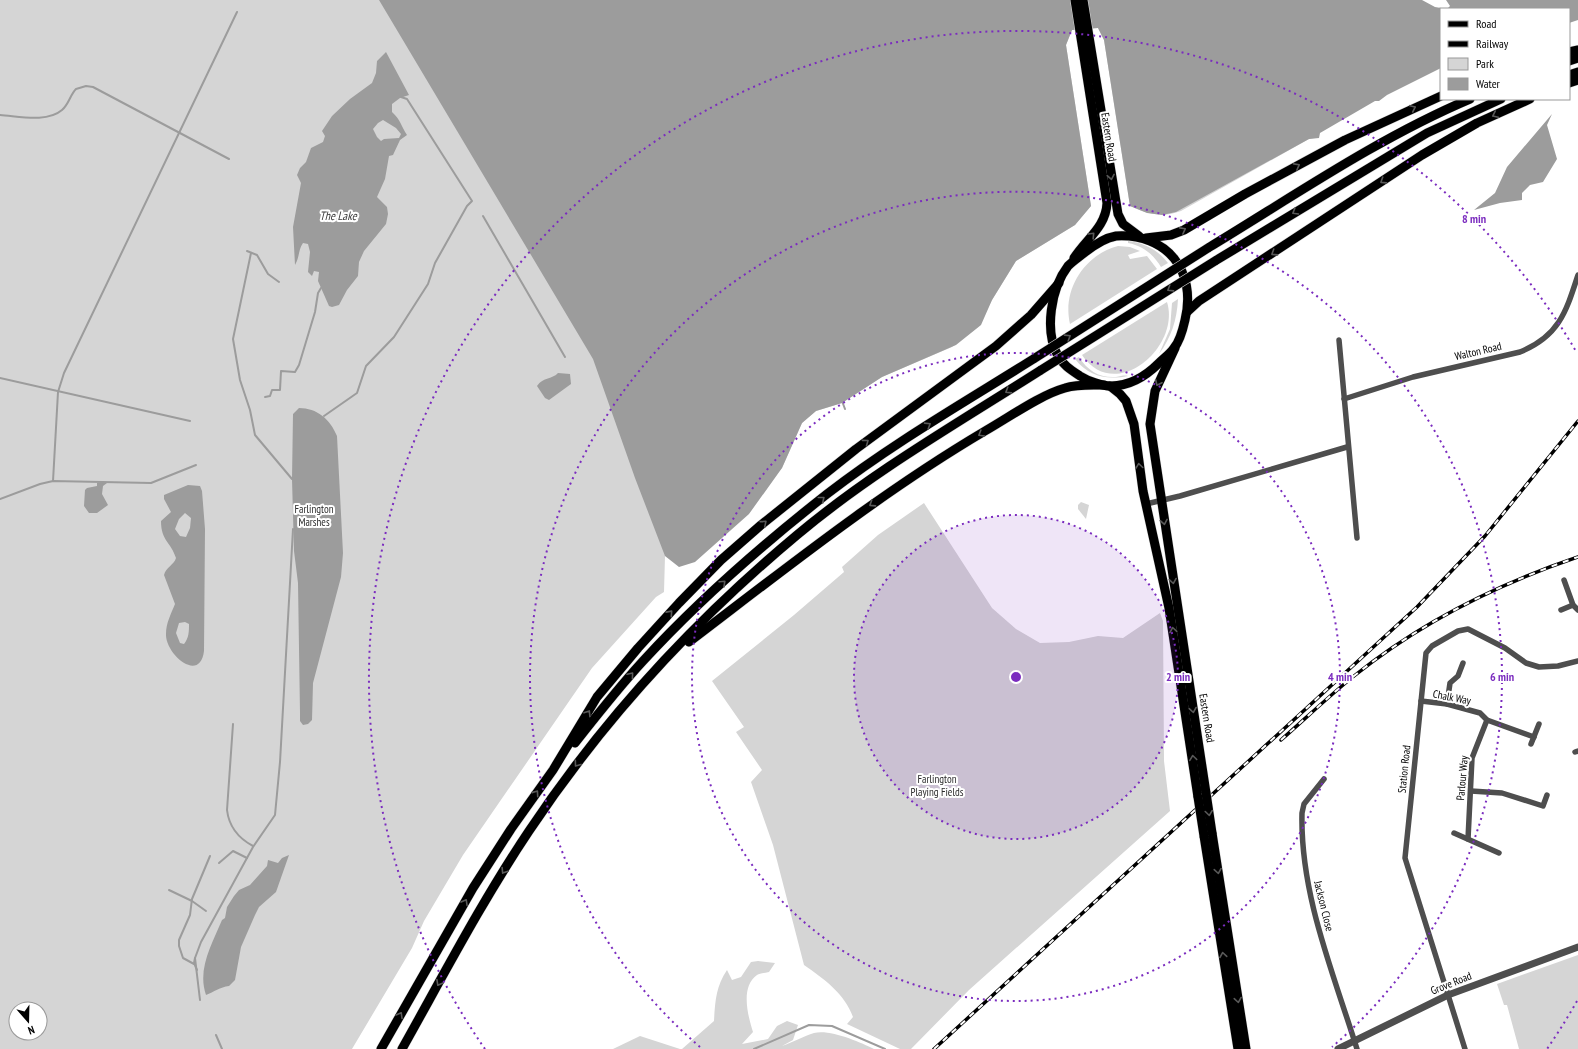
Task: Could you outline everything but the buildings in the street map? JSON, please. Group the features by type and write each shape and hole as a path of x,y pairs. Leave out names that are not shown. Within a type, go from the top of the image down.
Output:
{"main road":[{"name":"Eastern Road","path":"1075,0 1118,214 1123,224 1143,238"},
{"name":"Eastern Road","path":"1069,266 1082,245 1097,231 1107,208 1083,0"},
{"path":"381,1049 473,888 511,829 553,770 598,697 669,614 721,560 819,478 996,346 1031,315 1059,283 1069,266 1094,245 1107,239 1123,236 1143,238 1171,235 1184,230 1345,140 1440,96"},
{"path":"553,770 642,662 687,616 762,546 828,493 895,446 1208,248 1333,172 1421,121 1468,100"},
{"path":"402,1049 485,900 529,831 590,746 664,661 718,605 797,535 895,463 1215,261 1427,133 1499,100"},
{"path":"1187,312 1202,299 1422,156 1477,124 1528,100"},
{"path":"664,661 862,511 968,442 1034,402 1064,388 1077,385 1125,385 1137,380 1149,372 1175,348 1180,338 1188,303 1186,283 1180,269 1169,252 1143,238"},
{"path":"1059,283 1051,315 1052,337 1056,351 1070,369 1087,380 1107,386"},
{"name":"Eastern Road","path":"1175,348 1155,391 1150,414 1150,424 1238,1049"},
{"name":"Eastern Road","path":"1107,386 1123,398 1131,414 1146,504 1166,590 1202,795"},
{"name":"Eastern Road","path":"1208,834 1246,1049"}],"street":[{"name":"Walton Road","path":"1344,399 1413,377 1520,352 1536,346 1553,331 1559,323 1567,308 1578,275"},
{"path":"1339,340 1347,447 1357,538"},
{"path":"1146,504 1347,447"},
{"path":"1564,580 1573,605 1578,610"},
{"path":"1561,610 1573,605"},
{"name":"Station Road","path":"1465,1049 1405,858 1426,653 1432,646 1458,631 1468,629 1477,632 1505,648 1526,663 1539,667 1578,663"},
{"path":"1447,704 1450,683 1458,676 1463,663"},
{"name":"Chalk Way","path":"1421,702 1447,704 1480,713 1486,720"},
{"path":"1486,720 1534,737"},
{"name":"Parlour Way","path":"1468,839 1472,758 1486,720"},
{"path":"1531,744 1539,724"},
{"name":"Jackson Close","path":"1324,779 1304,804 1302,820 1304,858 1309,889 1321,935 1357,1049"},
{"path":"1471,792 1502,792 1543,806 1547,795"},
{"path":"1454,833 1499,853"},
{"name":"Grove Road","path":"1338,1049 1448,995 1578,947"}],"green space":[{"name":"Farlington Marshes","path":"0,0 453,0 951,83 1107,13 1315,138 1309,139 1181,211 1161,215 1149,213 1130,206 1104,40 1098,28 1072,30 1066,45 1091,206 1075,225 1016,261 992,300 978,327 952,347 882,377 842,403 816,411 802,423 782,468 762,491 679,558 665,556 664,592 656,597 592,668 463,855 424,921 412,948 352,1049 0,1049"},
{"path":"1128,241 1140,243 1151,248 1160,254 1168,263 1161,267 1155,258 1147,251 1128,243"},
{"path":"1118,246 1130,247 1140,251 1128,255 1130,259 1147,256 1157,269 1070,324 1068,311 1069,299 1078,276 1095,257"},
{"path":"1178,299 1173,328 1167,342 1159,354 1170,329 1172,303"},
{"path":"1167,302 1169,319 1164,336 1155,351 1142,364 1127,372 1111,374 1096,369 1082,355"},
{"path":"1079,357 1090,370 1099,375 1110,377 1128,376 1113,378 1099,376 1086,370 1080,365 1075,359"},
{"path":"1081,502 1089,505 1086,519 1078,509 1078,505"},
{"name":"Farlington Playing Fields","path":"924,503 992,608 1016,629 1040,643 1069,642 1098,636 1123,638 1160,613 1163,621 1164,761 1170,811 969,990 911,1049 900,1049 847,1024 853,1017 845,1001 833,987 804,965 773,845 751,782 762,770 736,732 744,727 712,681 794,615 844,572 842,567 878,535"},
{"path":"1578,955 1578,1049 1519,1049 1507,1005 1504,1005 1497,984"},
{"path":"758,961 775,963 769,972 757,975 748,987 747,1002 753,1032 742,1044 768,1039 777,1026 787,1021 798,1025 793,1040 782,1046 810,1034 821,1032 836,1034 874,1049 682,1049 714,1021 718,988 727,970 732,980 741,977 751,962"},
{"path":"640,1036 680,1049 613,1049"}],"water":[{"path":"379,0 1422,0 1435,7 1441,8 1440,68 1387,95 1379,101 1375,101 1320,133 1319,138 1309,139 1176,212 1162,215 1147,213 1130,206 1104,40 1098,28 1072,30 1066,45 1091,206 1075,225 1016,261 992,300 981,325 956,345 882,377 842,403 816,411 802,423 782,468 749,514 695,562 679,567 665,556 635,478 593,359"},
{"path":"1446,0 1578,0 1578,20 1570,23 1570,8 1448,8 1450,6"},
{"name":"The Lake","path":"386,52 409,95 400,98 392,104 392,112 399,120 407,135 400,140 393,155 389,156 385,179 377,197 387,207 388,214 386,224 364,251 359,262 358,276 347,290 339,305 332,307 329,306 318,281 319,272 314,271 312,276 308,272 310,252 308,244 303,243 295,265 293,227 301,183 297,175 300,168 306,162 311,148 323,142 325,136 322,131 332,116 350,99 372,83 376,73 377,61","holes":["383,120 396,128 401,134 399,138 384,139 381,141 373,129"]},
{"path":"1552,114 1547,125 1557,159 1543,182 1530,185 1522,193 1522,200 1500,203 1474,210 1495,193 1507,167"},
{"path":"558,373 570,374 571,384 549,400 545,398 537,386 542,381"},
{"path":"299,408 317,412 331,424 337,436 343,553 341,577 313,683 312,720 308,724 303,725 300,721 298,583 294,551 292,479 293,414"},
{"path":"97,483 107,483 103,486 102,494 108,505 97,513 89,513 84,506 85,490 87,488 97,486"},
{"path":"188,485 200,486 202,491 205,529 204,651 201,661 196,665 190,665 183,662 171,650 167,642 167,626 175,604 164,575 166,570 176,558 172,548 164,537 161,528 161,521 171,512 164,499 164,495","holes":["185,513 191,518 190,528 186,537 180,536 175,529 179,519","185,622 189,624 189,629 188,637 184,644 180,643 176,633 179,623"]},
{"path":"289,855 276,892 259,907 241,947 235,980 229,986 220,988 206,995 203,976 204,966 214,938 222,920 225,918 227,907 239,890 250,885 267,866 268,860 278,863 282,858"}],"waterway":[{"path":"53,481 58,392 64,373 237,12"},
{"path":"0,115 41,118 56,114 62,110 76,89 86,86 93,87 229,159"},
{"path":"324,416 357,393 366,366 394,337 428,284 435,263 467,206 472,201 407,99 401,97"},
{"path":"483,216 565,357"},
{"path":"247,251 257,255 268,274 279,282"},
{"path":"251,253 233,339 240,380 250,410 255,435 292,479"},
{"path":"265,397 270,396 272,390 280,390 281,371 295,372 299,365 315,312 318,293 321,288"},
{"path":"0,378 190,421"},
{"path":"842,401 845,409"},
{"path":"0,499 40,484 53,481 151,483 196,465"},
{"path":"200,1000 195,958 201,942 253,847 275,815 280,762 293,529"},
{"path":"233,724 227,810 232,827 239,836 253,846"},
{"path":"219,863 233,851 247,858"},
{"path":"194,964 183,958 179,946 179,940 190,915 192,899 210,856"},
{"path":"169,890 192,901 206,911"},
{"path":"195,958 194,963 197,970"},
{"path":"754,1049 809,1025 832,1026 885,1049"},
{"path":"216,1035 222,1049"}],"railway":[{"path":"934,1049 1417,607 1485,536 1578,421"},
{"path":"1281,740 1354,676 1379,657 1433,622 1489,593 1578,557"}]}
